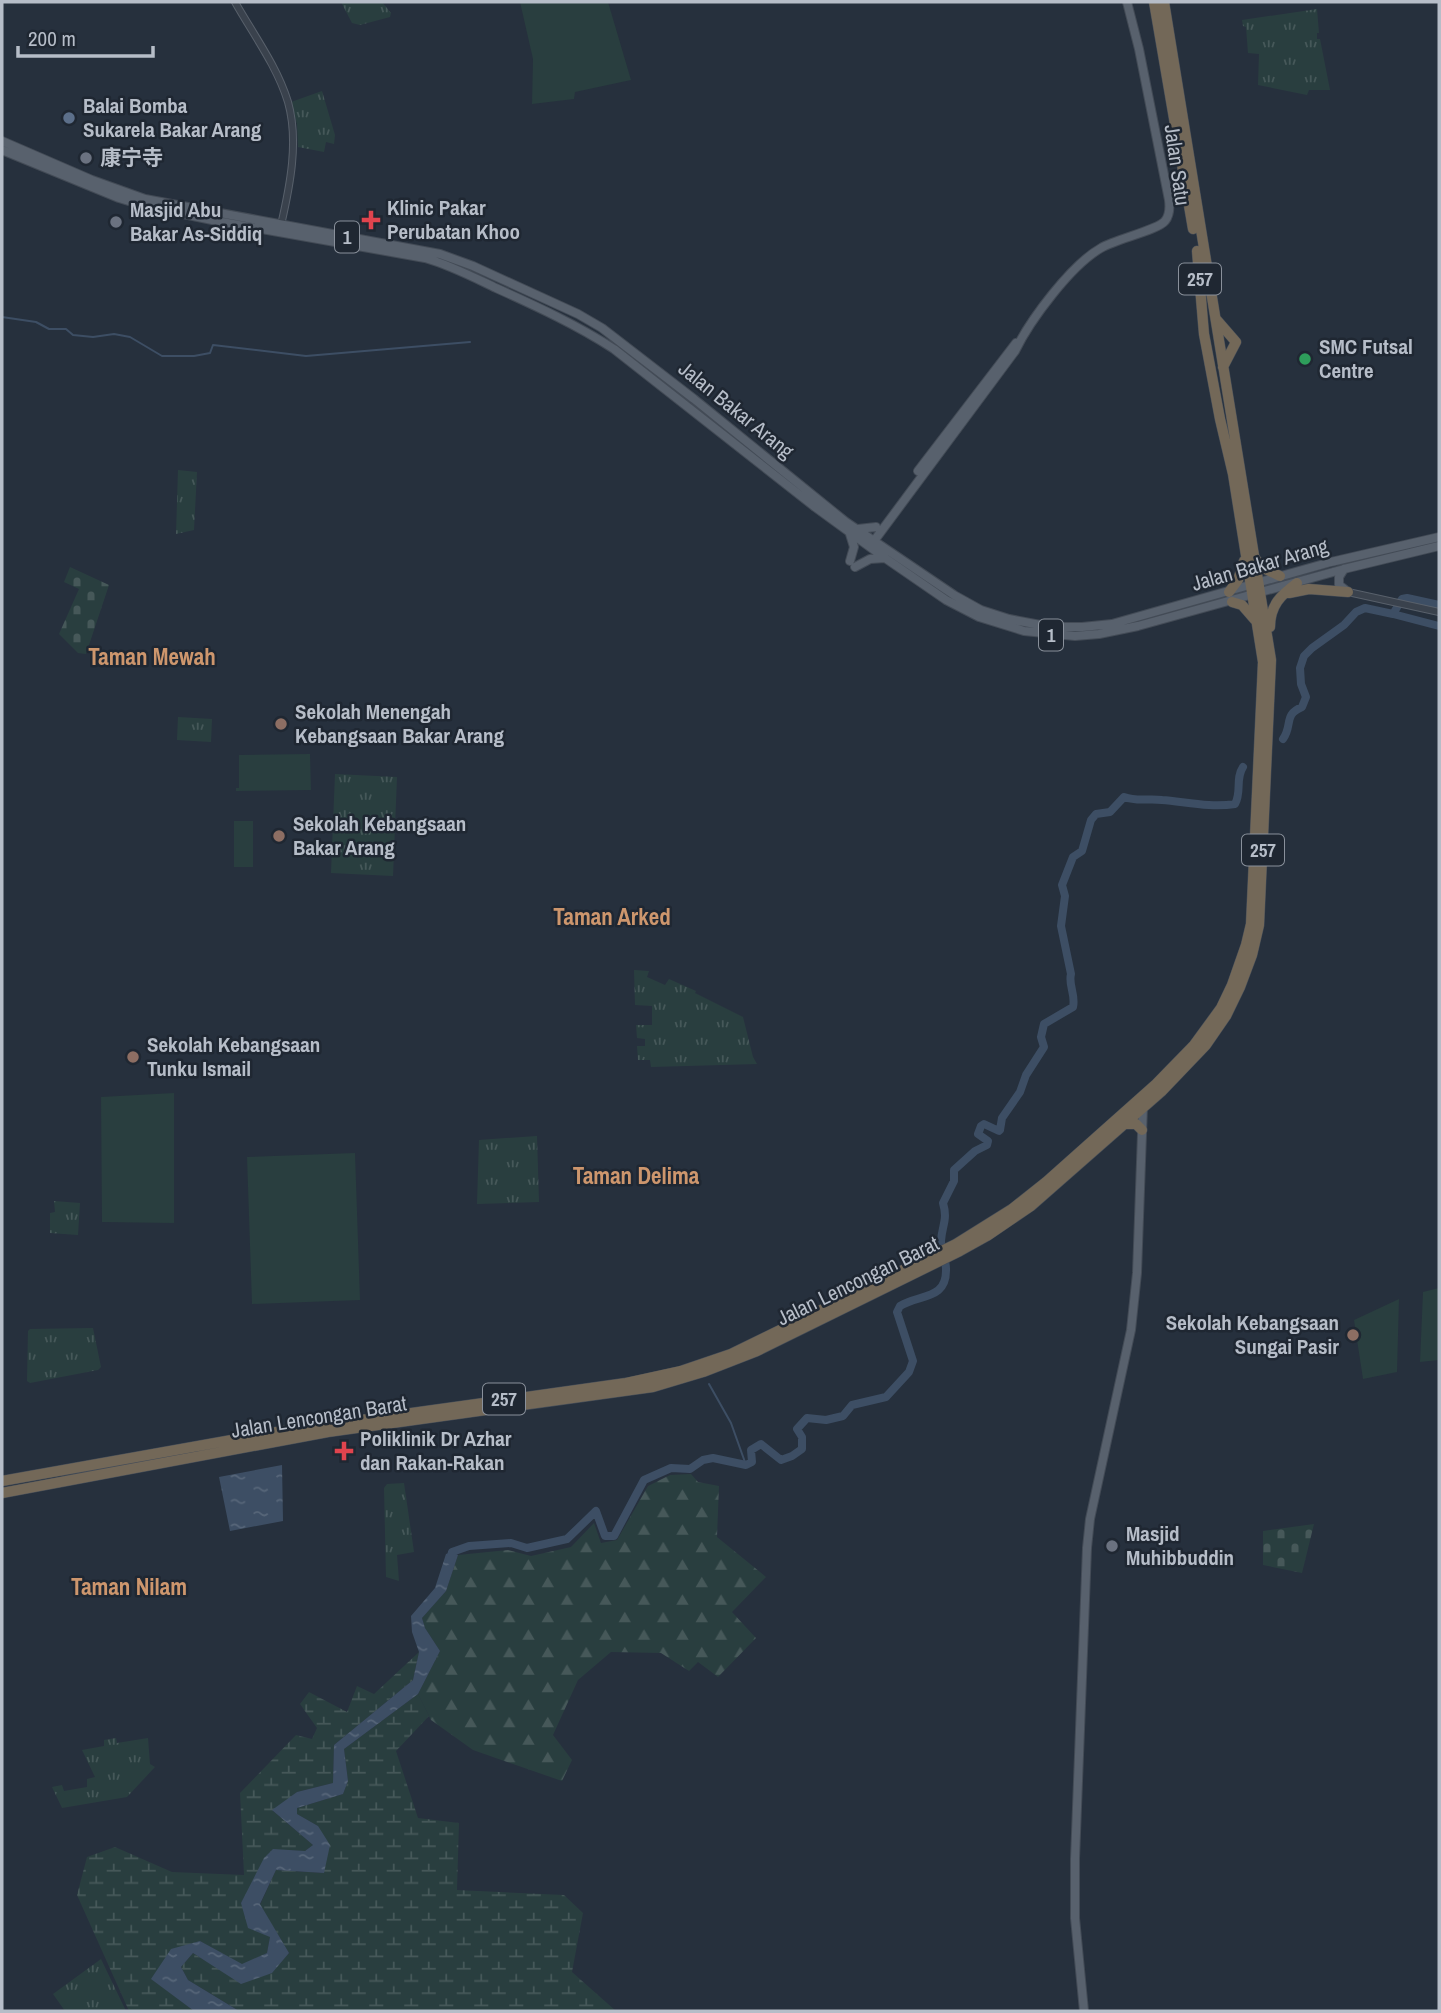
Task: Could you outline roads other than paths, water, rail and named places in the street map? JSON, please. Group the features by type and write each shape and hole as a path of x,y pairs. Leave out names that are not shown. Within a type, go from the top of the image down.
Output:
{"highway":[{"name":"257","path":"1153,2 1198,258 1204,334 1255,590"},
{"name":"257","path":"1164,2 1223,367 1249,556"},
{"path":"1198,258 1211,335 1219,344 1215,359 1220,419"},
{"path":"1214,316 1236,342 1223,367"},
{"path":"1256,623 1251,613 1231,597 1249,556 1261,567 1280,576"},
{"path":"1270,650 1270,616 1281,596 1297,583"},
{"path":"1281,596 1301,589 1348,592"},
{"name":"Jalan Lencongan Barat","path":"958,1247 988,1236 1031,1206 1122,1124 1206,1030 1232,985 1246,945 1254,894 1263,662 1256,623 1255,590"},
{"name":"Jalan Lencongan Barat","path":"2,1493 328,1432 653,1387 757,1352 958,1247 1012,1209 1191,1064 1226,1016 1252,955 1259,925 1261,896 1271,660 1255,590"},
{"path":"1122,1124 1136,1124 1142,1130"},
{"name":"Jalan Lencongan Barat","path":"2,1481 282,1431 654,1377 731,1354 938,1258"}],"main road":[{"name":"Jalan Satu","path":"1127,2 1139,49"},
{"name":"Jalan Satu","path":"869,542 999,372 1021,338 1079,265 1098,249 1120,237 1160,225 1168,216 1169,200 1132,2"},
{"name":"Jalan Bakar Arang","path":"2,141 72,172 145,199 437,253 578,314 602,328 854,531"},
{"name":"Jalan Bakar Arang","path":"2,150 145,206 425,258 479,280 586,331 614,349 869,542 885,558 946,600 996,625 1047,635 1099,634 1255,590 1297,583 1439,546"},
{"path":"479,280 483,271"},
{"path":"884,547 879,527 854,531 853,564 885,558"},
{"name":"Jalan Bakar Arang","path":"1255,590 1280,576 1439,537"},
{"name":"Jalan Bakar Arang","path":"869,542 884,547 981,610 1009,619 1051,627 1112,624 1231,597"},
{"path":"1344,569 1339,577 1339,585 1348,592"},
{"path":"1317,577 1348,592"},
{"path":"1084,2011 1075,1918 1075,1859 1087,1548 1092,1510 1131,1330 1137,1273 1143,1101"}],"street":[{"path":"235,2 273,67 289,104 293,149 281,225"},
{"path":"1348,592 1439,612"}],"water":[{"path":"282,1465 283,1521 230,1531 219,1477"},
{"path":"452,1552 458,1555 446,1591 422,1618 425,1628 440,1651 418,1694 344,1749 348,1781 343,1794 297,1808 297,1814 318,1826 330,1845 324,1873 276,1870 260,1904 289,1953 272,1973 241,1984 193,1953 181,1967 188,1980 239,2011 194,2011 151,1979 171,1949 200,1941 242,1964 267,1953 270,1937 248,1928 241,1903 264,1858 273,1849 305,1851 313,1845 272,1810 297,1792 333,1783 334,1745 413,1680 419,1652 412,1632 411,1616 435,1588 446,1554"}],"waterway":[{"path":"2,317 36,322 49,329 66,329 73,335 93,337 114,334 130,337 162,356 210,353 213,345 306,356 470,342"},
{"path":"1283,739 1292,713 1302,707 1306,697 1301,684 1300,668 1304,656 1312,648 1344,625 1356,612 1365,608 1393,614 1402,599 1407,598 1439,605"},
{"path":"1393,614 1439,626"},
{"path":"450,1560 452,1552 469,1546 511,1543 527,1548 567,1539 596,1511 605,1536 614,1536 644,1480 671,1468 690,1469 703,1460 713,1458 746,1465 752,1462 751,1450 761,1444 781,1460 802,1449 802,1437 797,1429 807,1418 826,1420 843,1416 852,1405 886,1397 909,1372 913,1361 897,1312 900,1306 937,1291 945,1279 946,1265 941,1241 945,1218 943,1203 954,1181 954,1170 975,1151 987,1145 988,1141 978,1134 981,1126 984,1124 1000,1130 1002,1118 1020,1092 1026,1075 1044,1047 1041,1037 1044,1024 1073,1007 1071,974 1061,926 1065,896 1062,885 1073,857 1082,851 1091,820 1096,814 1110,812 1124,797 1208,805 1235,804 1243,767"},
{"path":"709,1384 731,1423 746,1465"}],"place":[{"name":"Balai Bomba Sukarela Bakar Arang","path":"69,118"},
{"name":"康宁寺","path":"86,158"},
{"name":"Klinic Pakar Perubatan Khoo","path":"371,220"},
{"name":"Masjid Abu Bakar As-Siddiq","path":"116,222"},
{"name":"SMC Futsal Centre","path":"1305,359"},
{"name":"Sekolah Menengah Kebangsaan Bakar Arang","path":"281,724"},
{"name":"Sekolah Kebangsaan Bakar Arang","path":"279,836"},
{"name":"Sekolah Kebangsaan Tunku Ismail","path":"133,1057"},
{"name":"Sekolah Kebangsaan Sungai Pasir","path":"1353,1335"},
{"name":"Poliklinik Dr Azhar dan Rakan-Rakan","path":"344,1451"},
{"name":"Masjid Muhibbuddin","path":"1112,1546"}],"district":[{"name":"Taman Mewah","path":"152,657"},
{"name":"Taman Arked","path":"612,917"},
{"name":"Taman Delima","path":"636,1176"},
{"name":"Taman Nilam","path":"129,1587"}]}
